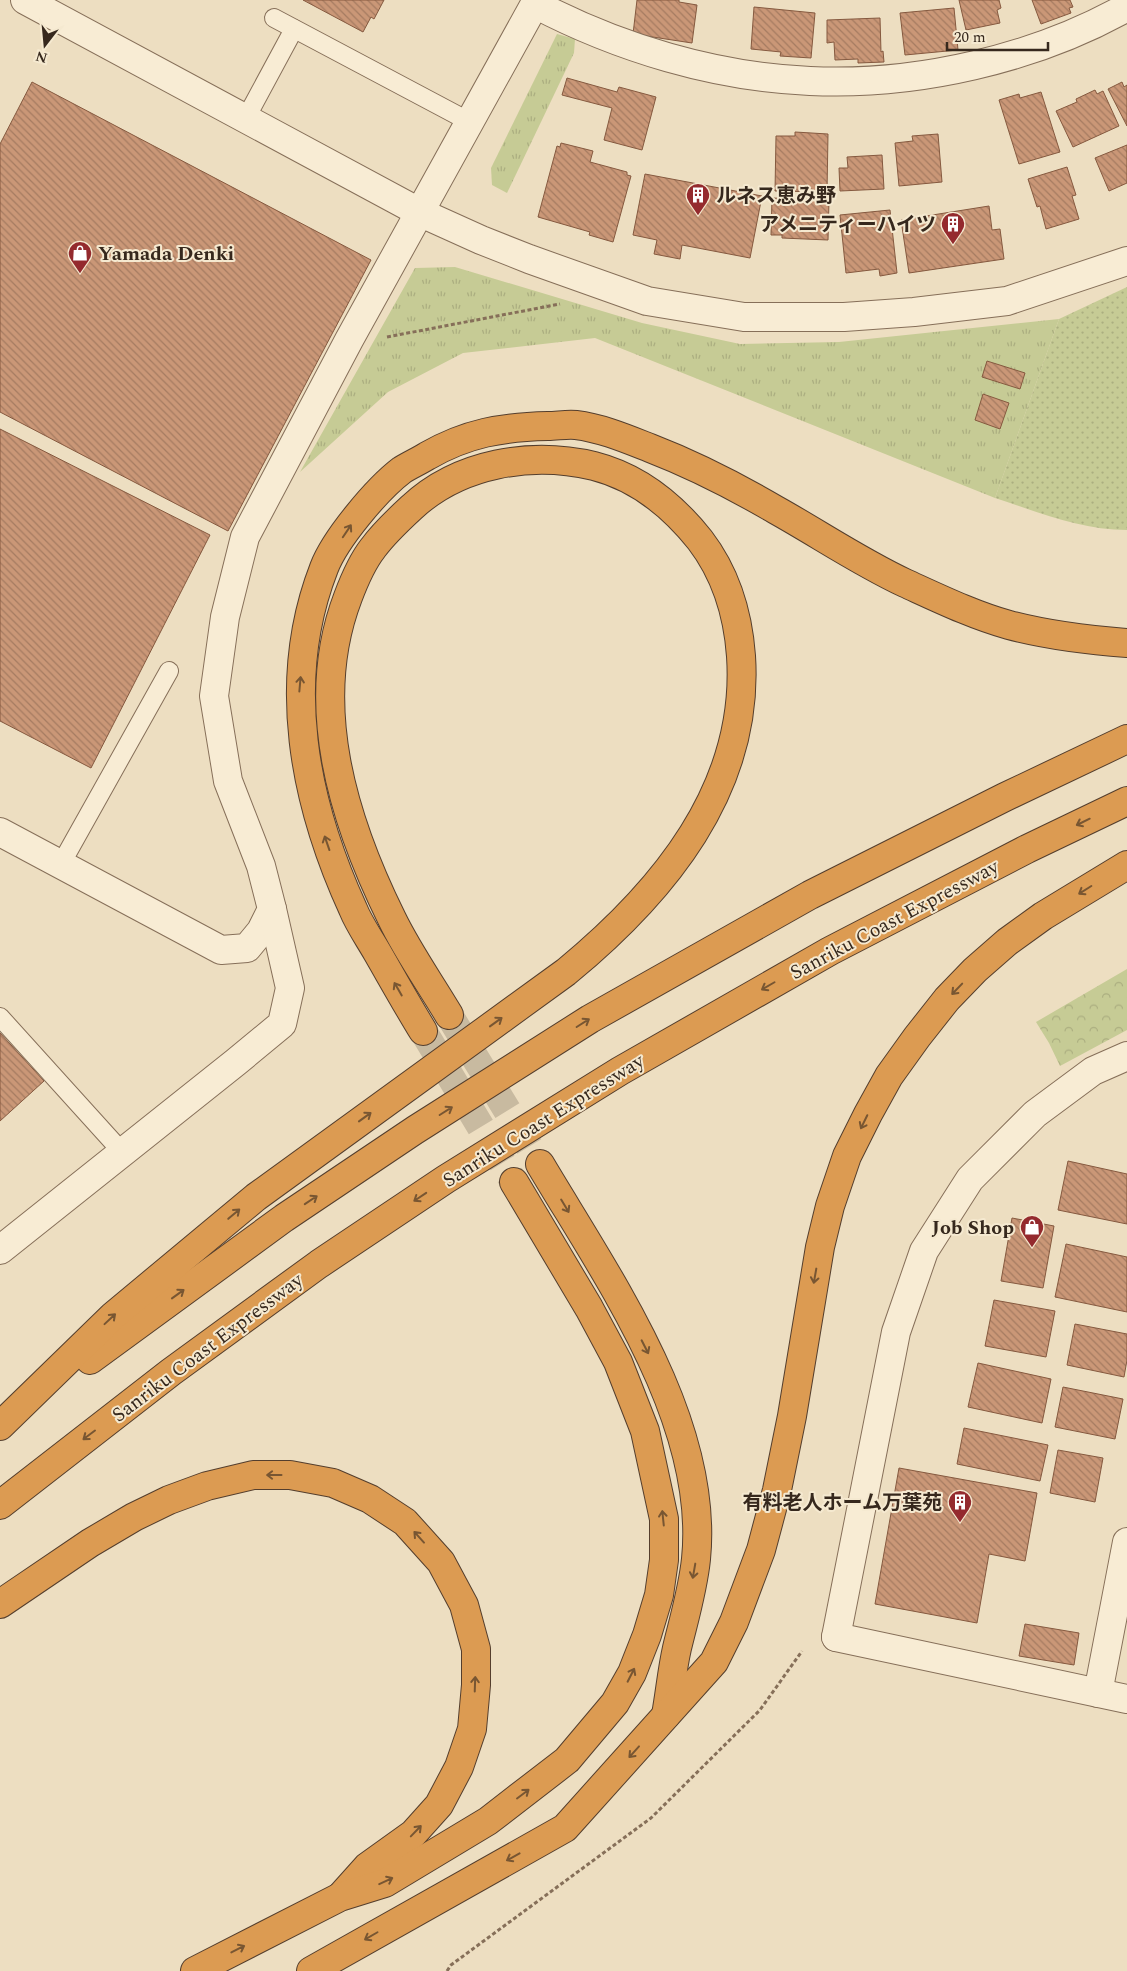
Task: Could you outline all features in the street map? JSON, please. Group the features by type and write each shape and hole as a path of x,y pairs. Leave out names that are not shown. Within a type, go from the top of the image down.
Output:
{"highway":[{"path":"422,1031 354,911 333,861 315,808 303,742 299,695 303,645 312,604 325,564 348,529 372,498 402,470 442,448 484,432 529,426 575,425 622,436 674,457 721,480 901,581 957,605 1008,624 1070,638 1127,643"},
{"path":"0,1428 113,1316 256,1197 566,972 605,940 644,898 682,852 705,816 722,779 738,730 742,671 740,635 729,592 712,556 686,522 659,498 627,478 596,466 553,460 510,461 464,473 426,493 395,522 371,549 353,584 341,616 331,664 329,709 334,755 348,809 370,868 393,920 449,1015"},
{"path":"0,1428 129,1330 284,1218 415,1130 590,1019 810,895 1005,796 1127,739"},
{"name":"Sanriku Coast Expressway","path":"0,1505 171,1372 319,1264 463,1169 620,1071 830,951 1027,849 1127,801"},
{"path":"311,1971 565,1828 714,1662 734,1622 761,1550 777,1490 792,1416 820,1248 830,1206 847,1156 868,1114 890,1076 917,1037 947,999 975,970 1007,942 1044,916 1127,865"},
{"path":"540,1164 647,1350 680,1432 692,1477 696,1516 696,1558 666,1715"},
{"path":"195,1971 340,1897 385,1882 488,1821 567,1760 615,1703 632,1673 647,1635 659,1595 664,1560 664,1519 645,1431 618,1362 589,1308 514,1182"},
{"path":"0,1604 90,1542 134,1517 169,1500 199,1489 253,1474 290,1475 332,1483 370,1500 405,1522 441,1562 464,1605 476,1650 476,1685 472,1729 459,1767 439,1805 413,1834 368,1868 340,1897"}],"street":[{"path":"25,0 419,212 529,259 647,301 744,318 844,317 914,312 1006,301 1127,261"},
{"path":"0,1250 282,1024 290,988 261,866 228,781 214,696 224,617 245,537 349,340 536,2 557,16 616,40 667,57 765,77 810,81 896,78 988,62 1078,33 1127,7"},
{"path":"0,832 222,950 247,948 261,931 272,908"},
{"path":"1127,1056 1093,1071 1035,1114 970,1179 924,1251 896,1332 836,1636 1127,1699"},
{"path":"1098,1693 1127,1542"}],"lane":[{"path":"274,18 470,122"},
{"path":"246,118 294,29"},
{"path":"61,864 169,672"},
{"path":"0,1017 122,1153"}],"path":[{"path":"384,338 567,303"},
{"path":"446,1971 451,1965 651,1818 760,1710 802,1651"}],"green space":[{"path":"557,34 575,39 574,53 507,193 492,185 491,168"},
{"path":"455,267 642,323 740,344 839,342 1059,319 995,498 595,338 463,353 388,392 300,472 415,268"},
{"path":"1127,287 1127,530 1076,524 995,498 1059,319"},
{"path":"1127,969 1127,1030 1060,1066 1036,1022"}],"building":[{"path":"303,0 384,0 374,19 371,17 363,32"},
{"path":"637,0 679,0 679,2 697,5 692,43 633,34"},
{"path":"959,0 999,0 1001,8 997,10 1000,23 966,30"},
{"path":"1032,0 1070,0 1073,7 1069,8 1071,13 1041,24"},
{"path":"754,7 815,13 811,58 780,56 781,52 751,49"},
{"path":"954,8 958,50 905,55 900,13"},
{"path":"880,18 881,52 883,51 884,62 858,63 858,59 835,60 834,42 827,43 827,20"},
{"path":"567,78 617,92 619,87 656,97 642,150 604,140 612,108 562,95"},
{"path":"32,82 371,260 228,531 0,412 0,144"},
{"path":"1122,82 1124,87 1127,85 1127,126 1108,89"},
{"path":"1095,90 1097,94 1103,91 1119,126 1073,147 1056,111 1077,102 1076,99"},
{"path":"1041,92 1060,152 1019,164 999,100 1019,94 1020,98"},
{"path":"795,132 828,134 827,192 775,191 776,136 795,136"},
{"path":"938,134 942,182 899,186 895,143 913,141 912,136"},
{"path":"561,143 593,151 590,162 627,172 627,175 631,176 613,242 589,235 590,232 538,217 557,146 560,147"},
{"path":"1127,145 1127,183 1109,191 1095,158"},
{"path":"882,155 884,189 840,191 839,168 848,168 847,157"},
{"path":"1067,167 1076,195 1072,196 1079,219 1046,229 1040,206 1037,207 1028,179"},
{"name":"ルネス恵み野","path":"645,174 762,196 750,258 682,245 680,259 654,254 657,240 633,235"},
{"path":"772,198 829,200 828,240 782,238 782,235 771,235"},
{"name":"アメニティーハイツ","path":"989,206 992,230 1000,229 1004,259 909,273 901,220"},
{"path":"890,210 897,273 880,276 879,269 846,273 840,215"},
{"path":"987,361 1025,373 1020,389 982,377"},
{"path":"983,394 1009,403 1000,429 975,420"},
{"path":"0,429 210,535 91,768 0,721"},
{"path":"0,1033 44,1081 0,1121"},
{"path":"1068,1161 1127,1174 1127,1224 1058,1210"},
{"path":"1012,1218 1054,1226 1043,1288 1001,1281"},
{"path":"1066,1244 1127,1257 1127,1312 1055,1297"},
{"path":"994,1300 1055,1311 1046,1357 985,1346"},
{"path":"1075,1324 1127,1334 1127,1360 1124,1377 1067,1365"},
{"path":"978,1363 1051,1379 1042,1423 968,1407"},
{"path":"1063,1387 1123,1399 1115,1439 1055,1427"},
{"path":"964,1428 1048,1445 1040,1481 957,1464"},
{"path":"1058,1450 1103,1458 1095,1502 1050,1493"},
{"name":"有料老人ホーム万葉苑","path":"899,1468 1037,1493 1025,1561 989,1554 977,1623 875,1604"},
{"path":"1025,1624 1079,1633 1074,1665 1019,1656"}],"tunnel":[{"path":"449,1015 540,1164"},
{"path":"423,1031 514,1182"}],"place":[{"name":"ルネス恵み野","path":"698,216"},
{"name":"アメニティーハイツ","path":"953,245"},
{"name":"Yamada Denki","path":"80,274"},
{"name":"Job Shop","path":"1032,1248"},
{"name":"有料老人ホーム万葉苑","path":"960,1523"}]}
